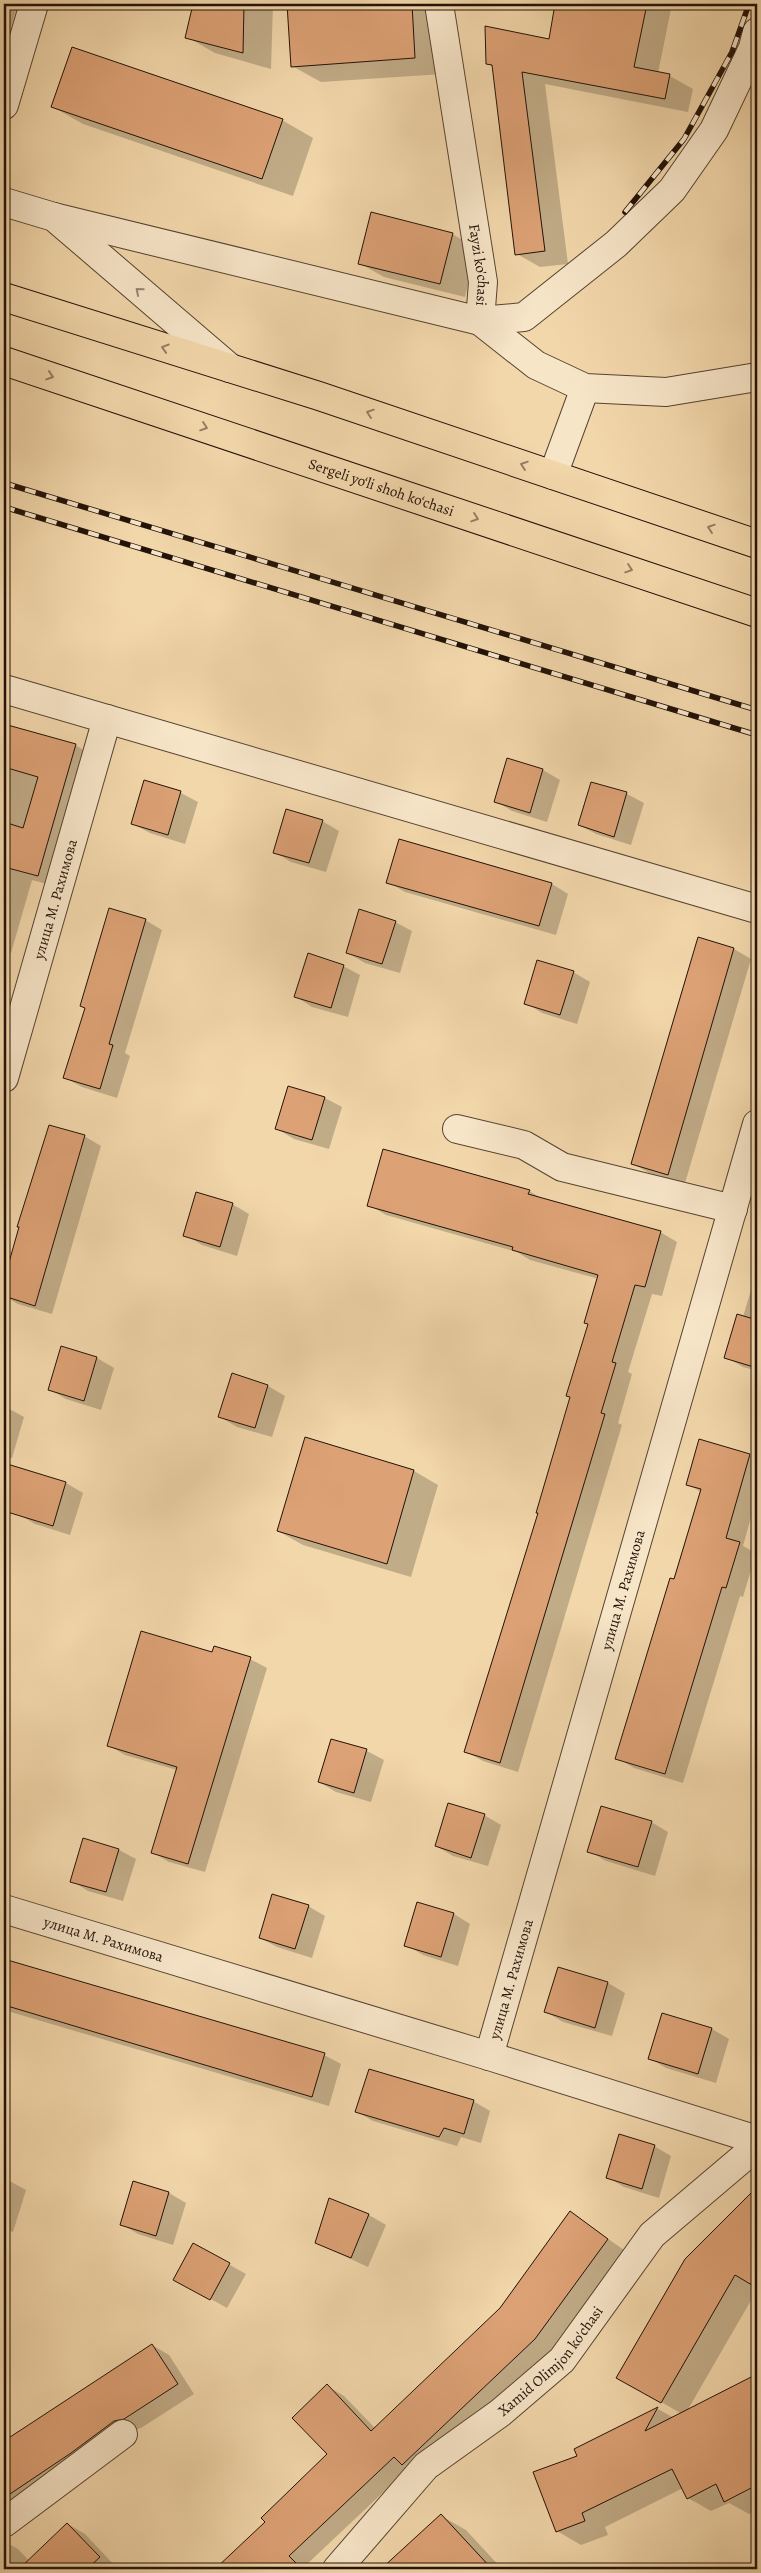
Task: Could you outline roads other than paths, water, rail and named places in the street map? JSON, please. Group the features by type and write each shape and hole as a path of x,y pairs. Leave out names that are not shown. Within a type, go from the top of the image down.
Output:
{"main road":[{"path":"4,297 230,368 757,544"},
{"name":"Sergeli yo‘li shoh ko‘chasi","path":"4,361 757,613"}],"street":[{"path":"4,105 34,4"},
{"name":"Fayzi ko'chasi","path":"440,4 483,282 480,321 536,365 585,388 666,392 757,377"},
{"path":"4,202 54,217 480,321 524,317 616,244 672,190 714,130 753,48 757,32"},
{"path":"54,217 230,368"},
{"path":"553,475 585,388"},
{"path":"4,689 757,909"},
{"name":"улица М. Рахимова","path":"4,1078 107,719"},
{"name":"улица М. Рахимова","path":"490,2056 757,1124"},
{"path":"457,1129 524,1145 562,1167 733,1209"},
{"name":"улица М. Рахимова","path":"4,1909 490,2056 757,2140"},
{"name":"Xamid Olimjon ko'chasi","path":"337,2569 426,2466 500,2413 562,2360 652,2235 757,2146"},
{"path":"4,2523 123,2434"}],"railway":[{"path":"625,212 684,139 732,52 749,4"},
{"path":"4,483 757,710"},
{"path":"4,507 757,735"}]}
